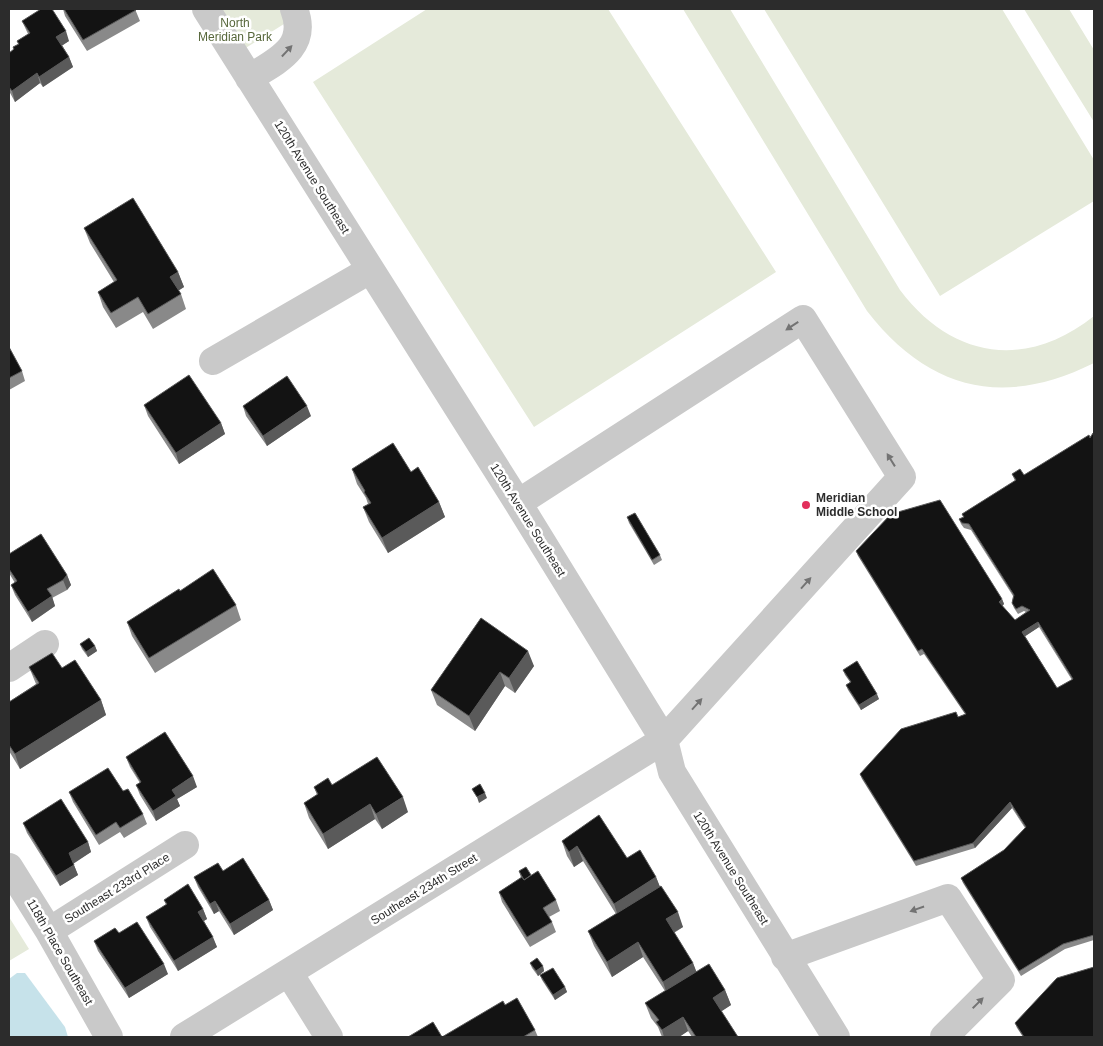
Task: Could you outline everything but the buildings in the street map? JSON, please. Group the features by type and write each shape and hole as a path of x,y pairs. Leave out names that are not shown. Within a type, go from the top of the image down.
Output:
{"street":[{"name":"120th Avenue Southeast","path":"206,9 518,503 664,740 672,772 836,1037"},
{"path":"250,78 286,55 295,42 298,27 294,9"},
{"path":"213,361 370,270"},
{"name":"Southeast 234th Street","path":"184,1037 664,740 902,477 803,319 518,503"},
{"path":"9,668 45,644"},
{"name":"Southeast 233rd Place","path":"49,931 185,845"},
{"name":"118th Place Southeast","path":"9,867 49,931 110,1037"},
{"path":"786,957 948,898 1001,980 944,1037"},
{"path":"289,973 329,1037"}],"green space":[{"name":"North Meridian Park","path":"197,9 308,9 228,59"},
{"path":"427,9 608,9 776,272 534,427 313,82"},
{"path":"683,9 730,9 900,290 920,313 943,331 966,343 991,349 1016,350 1042,344 1068,333 1094,316 1094,363 1061,377 1029,385 999,387 970,384 942,374 916,359 891,338 867,311"},
{"path":"764,9 1002,9 1094,160 1094,201 940,296"},
{"path":"1024,9 1069,9 1094,50 1094,122"},
{"path":"9,917 29,949 9,961"}],"water":[{"path":"17,973 25,973 65,1027 68,1037 9,1037 9,979"}],"place":[{"name":"Meridian Middle School","path":"806,505"}]}
